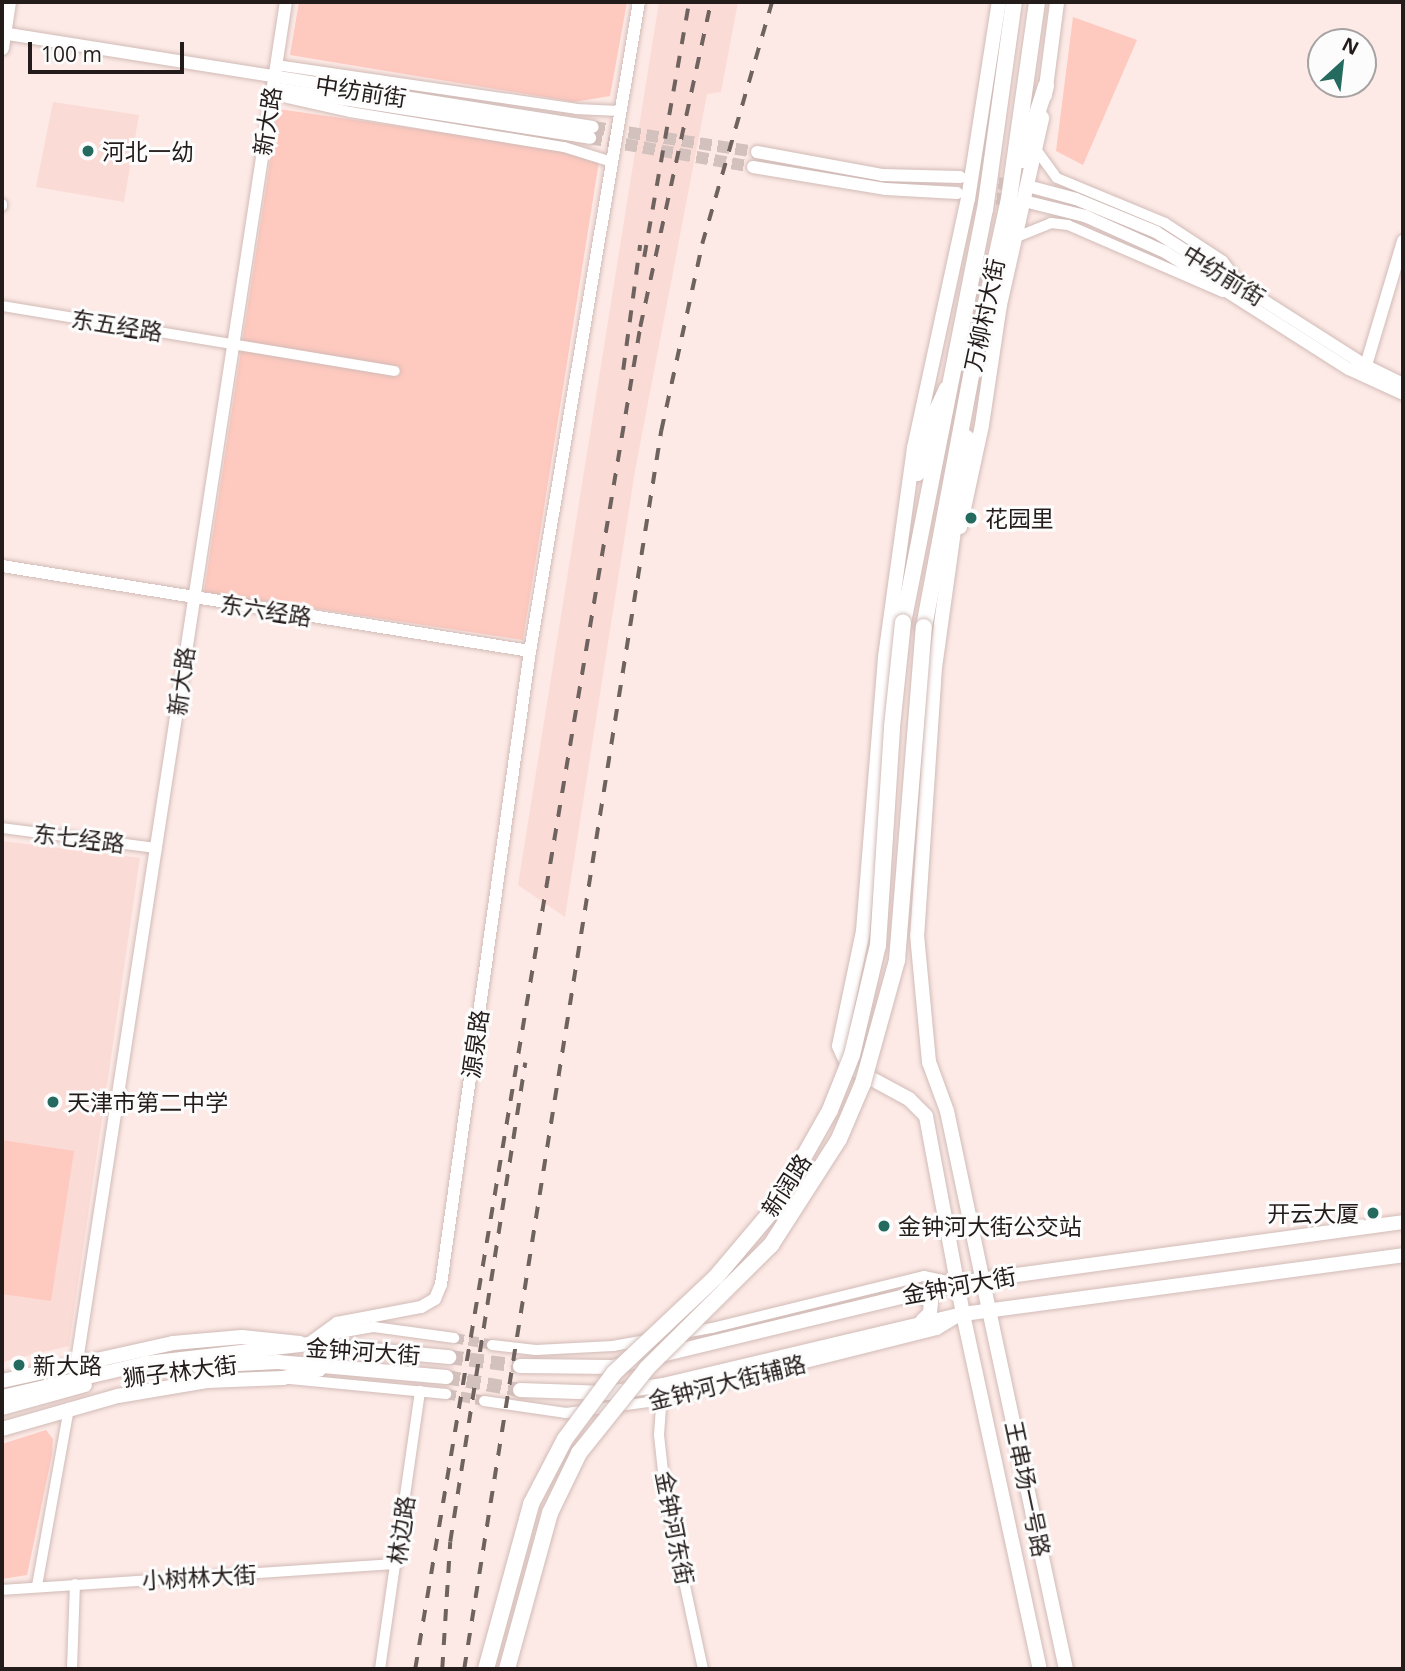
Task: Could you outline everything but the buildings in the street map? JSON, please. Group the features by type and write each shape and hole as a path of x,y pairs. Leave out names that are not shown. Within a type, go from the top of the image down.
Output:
{"highway":[{"name":"万柳村大街","path":"903,623 946,388 988,191 1014,2"},
{"name":"万柳村大街","path":"925,627 976,349 1009,199 1037,2"},
{"path":"1009,199 1046,86"},
{"name":"新阔路","path":"486,1669 531,1504 565,1439 614,1373 716,1277 776,1206 830,1110 852,1055 878,945 891,727 903,623"},
{"name":"新阔路","path":"507,1669 550,1513 579,1453 647,1368 772,1245 839,1139 863,1083 897,960 925,627"}],"main road":[{"path":"3,38 9,2"},
{"path":"905,522 914,448 968,200 999,2"},
{"path":"951,555 972,481 1014,238 1035,148 1057,2"},
{"path":"988,191 989,68"},
{"path":"951,555 976,349"},
{"path":"905,522 934,412 946,388"},
{"name":"王串场一号路","path":"905,522 885,657 863,931 838,1046 848,1066 909,1100 926,1116 963,1314 1040,1669"},
{"name":"王串场一号路","path":"951,555 935,667 917,935 929,1062 947,1111 1066,1669"},
{"name":"金钟河大街","path":"520,1366 612,1367 958,1283 1403,1222"},
{"name":"金钟河大街","path":"520,1390 607,1393 663,1384 922,1321 1403,1255"},
{"path":"915,1292 931,1303 930,1313 922,1321"},
{"path":"2,1381 77,1361 173,1343 242,1336 308,1344"},
{"name":"金钟河大街","path":"277,1356 308,1344 449,1357"},
{"name":"金钟河大街","path":"277,1356 329,1367 446,1377"},
{"name":"狮子林大街","path":"2,1397 148,1363 277,1356"},
{"name":"狮子林大街","path":"2,1408 152,1371 277,1356"},
{"path":"2,1429 69,1408 207,1381 283,1378 329,1367"}],"street":[{"name":"新大路","path":"77,1361 286,2"},
{"name":"源泉路","path":"308,1344 337,1323 421,1307 435,1298 441,1284 530,651 579,372 610,161 639,2"},
{"path":"3,38 274,77 592,132"},
{"path":"274,77 576,109 619,111"},
{"path":"274,77 288,98 350,112 564,147 610,161"},
{"path":"1035,148 1057,178 1165,223 1223,261 1239,283"},
{"path":"757,152 882,175 960,177"},
{"path":"753,167 886,189 957,193"},
{"name":"中纺前街","path":"1035,188 1131,220 1239,283 1364,372 1403,384"},
{"path":"1032,203 1085,216 1134,236 1403,394"},
{"path":"1014,238 1051,223 1068,225 1139,253 1190,281 1230,294"},
{"path":"1364,372 1403,241"},
{"name":"东五经路","path":"2,306 395,371"},
{"name":"东六经路","path":"2,566 193,599 530,651"},
{"name":"东七经路","path":"2,828 157,848"},
{"path":"492,1345 536,1350 613,1346 712,1328 924,1276 958,1283"},
{"name":"金钟河大街辅路","path":"484,1401 566,1413 662,1400 937,1330 952,1324 963,1314"},
{"path":"308,1344 338,1330 374,1327 454,1338"},
{"path":"283,1378 446,1394"},
{"name":"金钟河东街","path":"663,1384 659,1435 666,1498 703,1669"},
{"name":"林边路","path":"380,1669 420,1391"},
{"path":"37,1586 69,1408"},
{"name":"小树林大街","path":"2,1590 397,1564"},
{"path":"72,1669 75,1584"}],"shaded area":[{"path":"299,2 627,2 610,96 574,102 290,55"},
{"path":"659,2 738,2 721,92 707,94 635,471 565,917 518,885"},
{"path":"1073,17 1137,40 1083,165 1056,151"},
{"name":"河北一幼","path":"53,102 139,115 124,202 36,187"},
{"path":"278,109 600,155 523,640 204,592"},
{"name":"天津市第二中学","path":"2,841 140,858 69,1346 2,1362"},
{"path":"2,1140 74,1151 51,1301 2,1294"},
{"path":"46,1430 53,1439 52,1455 27,1575 2,1579 2,1444"}],"tunnel":[{"path":"593,127 757,152"},
{"path":"590,138 753,167"},
{"path":"963,178 1018,186"},
{"path":"961,194 1016,201"},
{"path":"454,1338 492,1345"},
{"path":"449,1357 520,1366"},
{"path":"446,1377 520,1390"},
{"path":"446,1394 484,1401"}],"railway":[{"path":"644,257 689,2"},
{"path":"415,1669 640,327 711,2"},
{"path":"464,1669 661,431 702,244 772,2"},
{"path":"623,370 640,245"},
{"path":"442,1669 450,1542 525,1063"}],"place":[{"name":"河北一幼","path":"88,151"},
{"name":"花园里","path":"971,518"},
{"name":"天津市第二中学","path":"53,1102"},
{"name":"开云大厦","path":"1373,1213"},
{"name":"金钟河大街公交站","path":"884,1226"},
{"name":"新大路","path":"19,1365"}]}
